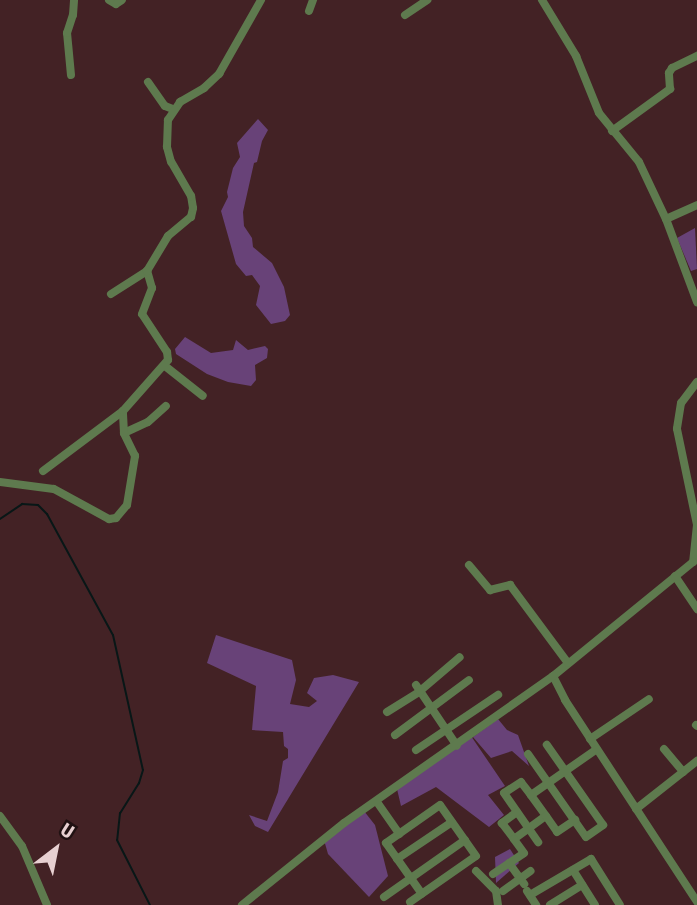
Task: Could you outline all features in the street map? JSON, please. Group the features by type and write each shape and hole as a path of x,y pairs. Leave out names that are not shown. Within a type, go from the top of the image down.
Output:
{"street":[{"path":"71,75 67,33 73,15 74,0"},
{"path":"109,0 116,4 121,0"},
{"path":"111,294 148,271 169,236 191,217 191,196 171,162 167,148 168,120 173,108 215,80 261,0"},
{"path":"309,12 313,0"},
{"path":"405,15 427,0"},
{"path":"542,0 576,56 598,113 639,162 666,219 697,302"},
{"path":"612,131 670,89 669,73 672,68 697,56"},
{"path":"148,82 165,107 173,108"},
{"path":"666,219 697,205"},
{"path":"43,471 123,411 165,366 167,352 142,314 152,288 148,271"},
{"path":"165,366 203,396"},
{"path":"242,905 325,837 553,676 695,557 696,518 677,429 681,403 697,382"},
{"path":"124,433 148,422 166,406"},
{"path":"0,482 43,485 66,494 105,518 116,517 127,505 135,470 135,456 124,433 123,411"},
{"path":"470,565 490,590 510,585 568,663"},
{"path":"675,576 697,609"},
{"path":"387,712 460,657"},
{"path":"553,676 590,739 697,902"},
{"path":"395,736 433,710 469,680"},
{"path":"418,688 457,746"},
{"path":"416,750 498,695"},
{"path":"590,739 649,699"},
{"path":"528,754 586,837 603,825 547,745"},
{"path":"531,795 597,749"},
{"path":"664,749 683,772"},
{"path":"636,809 697,761"},
{"path":"538,842 504,793 521,782 557,832 575,820"},
{"path":"377,802 399,834"},
{"path":"410,902 422,894 476,856 440,805 386,843 422,894"},
{"path":"493,874 524,853 502,822 517,812"},
{"path":"0,816 22,846 47,905"},
{"path":"514,839 546,817"},
{"path":"397,859 452,822"},
{"path":"384,897 465,840"},
{"path":"503,891 550,884 591,859 620,905"},
{"path":"509,863 536,905"},
{"path":"476,870 496,891 498,905"},
{"path":"573,870 594,905"},
{"path":"525,887 531,871"},
{"path":"550,884 560,899"},
{"path":"550,905 582,885"}],"shaded area":[{"path":"258,119 268,130 257,162 254,163 243,212 244,226 252,238 253,247 272,263 284,287 290,315 285,321 271,324 256,305 260,286 252,275 246,276 236,264 221,211 228,197 233,168 240,157 237,143"},
{"path":"695,228 697,269 691,271 677,238"},
{"path":"185,337 211,353 233,350 236,340 248,350 265,346 268,349 267,358 255,365 256,380 251,386 228,382 207,374 176,354 175,349"},
{"path":"216,635 292,660 296,680 290,704 309,707 317,701 307,693 314,678 333,675 359,682 268,832 255,826 249,815 267,821 278,792 283,761 288,758 288,749 284,746 283,732 252,730 256,686 207,663"},
{"path":"498,719 507,730 518,735 529,766 512,751 491,758 473,737"},
{"path":"471,736 505,786 488,795 504,815 489,827 436,787 401,806 397,789"},
{"path":"364,811 375,825 388,876 369,897 328,854 324,840"},
{"path":"510,849 519,863 496,883 495,857"}],"waterway":[{"path":"0,519 22,504 38,505 47,514 113,635 143,770 139,783 120,813 117,840 150,905"}]}
